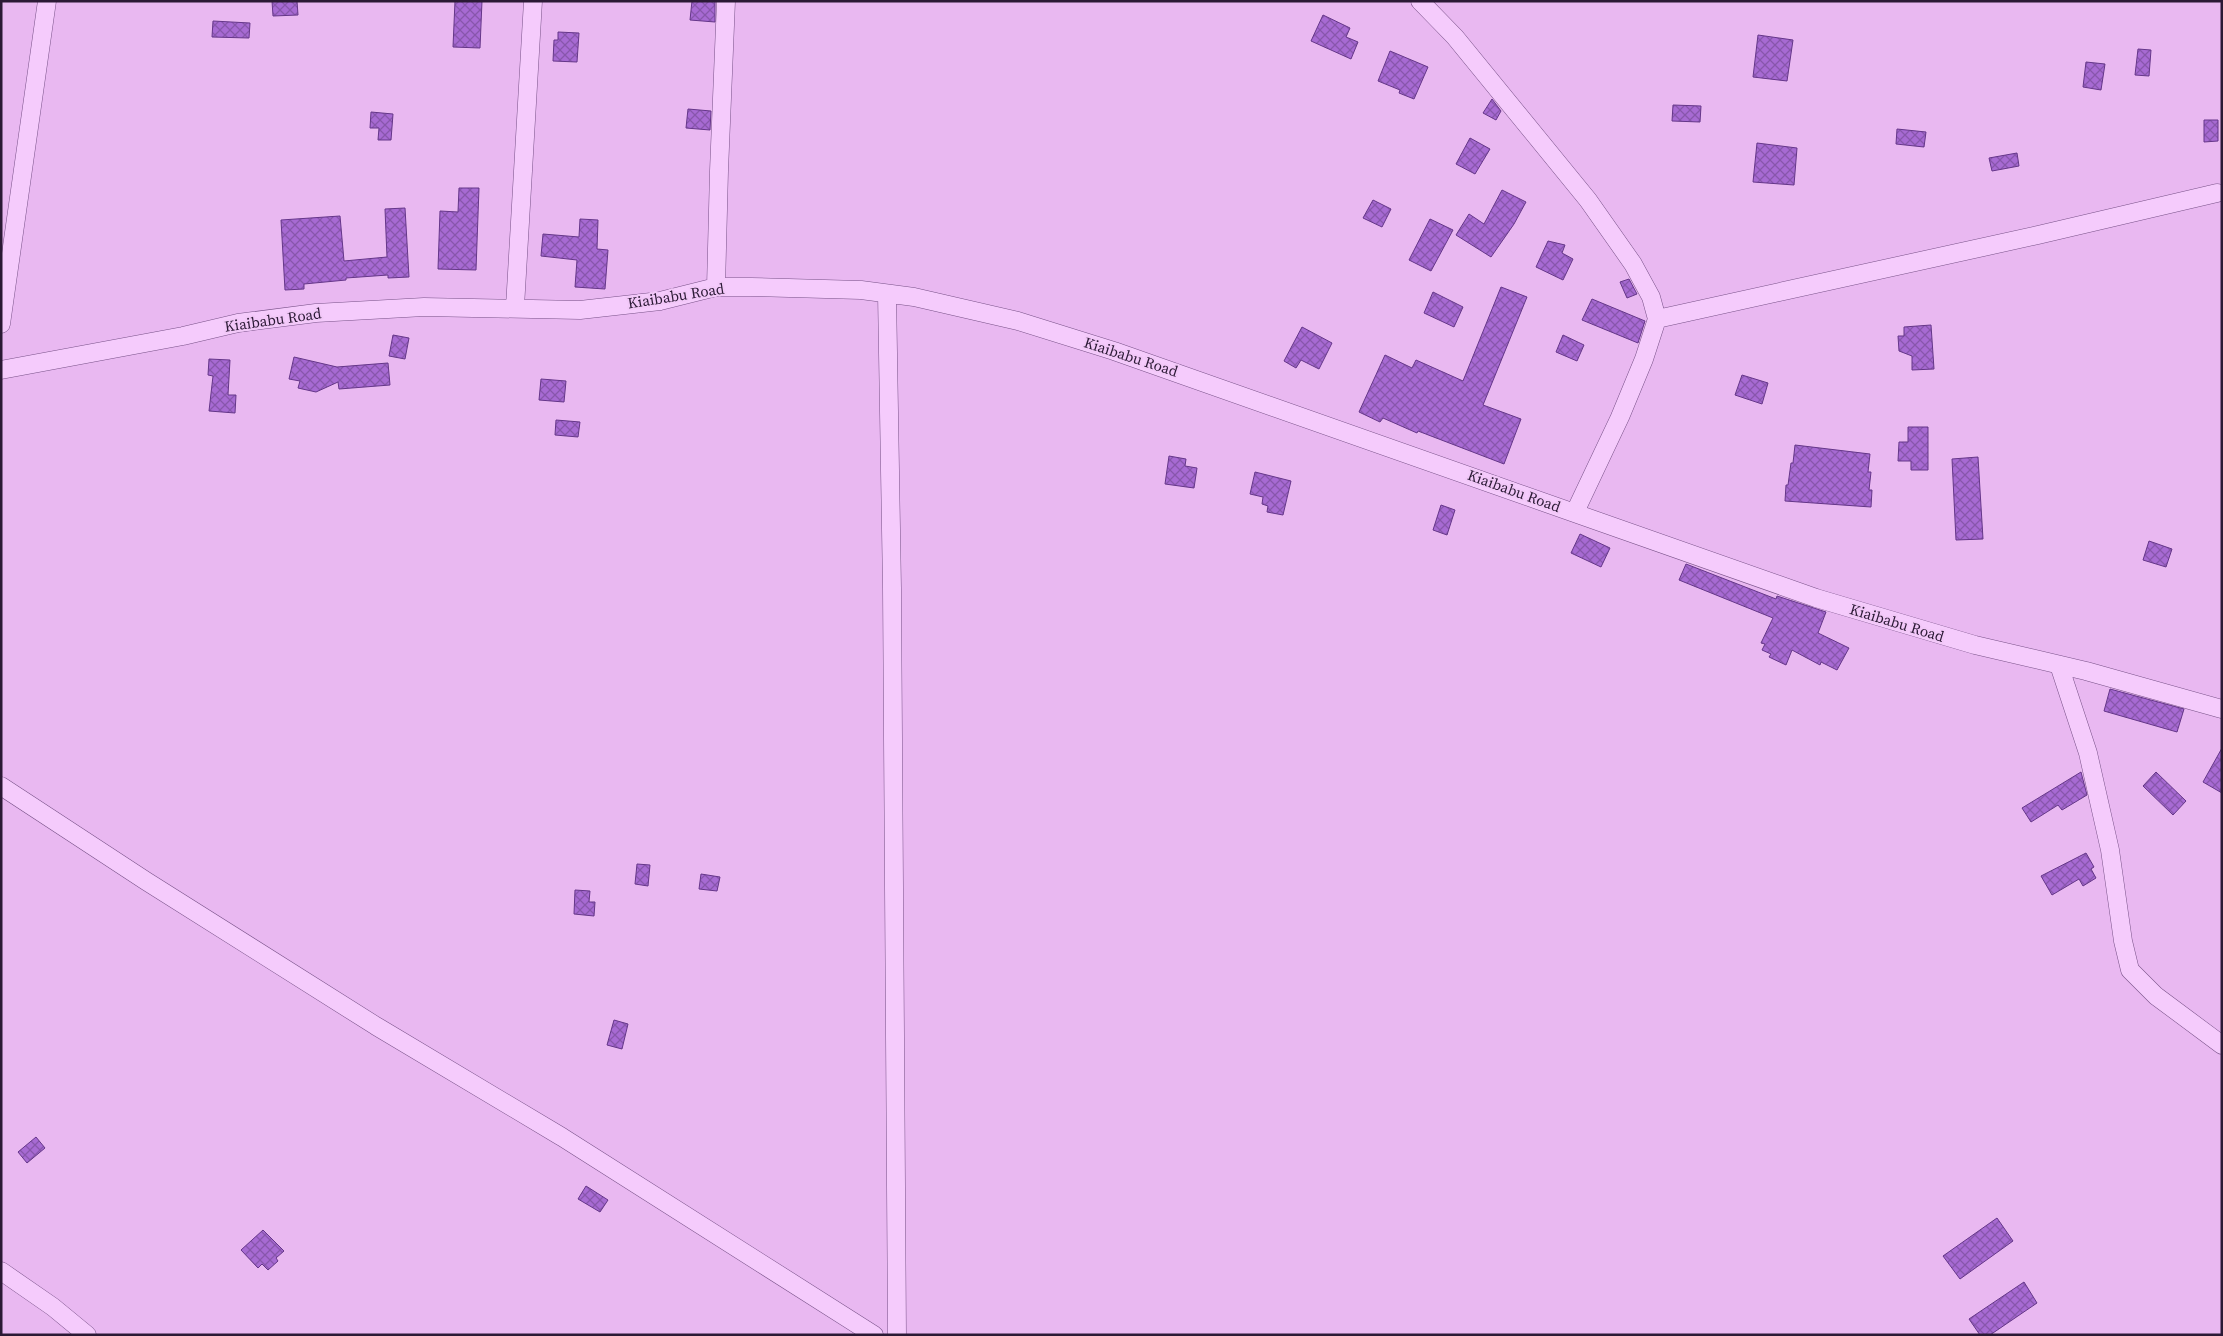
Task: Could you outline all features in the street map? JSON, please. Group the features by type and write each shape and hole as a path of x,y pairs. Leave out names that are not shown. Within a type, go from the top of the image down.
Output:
{"street":[{"path":"1,324 47,1"},
{"path":"515,307 533,1"},
{"path":"716,288 726,1"},
{"path":"1420,1 1455,37 1588,200 1643,281 1651,297 1657,319 1646,352 1630,394 1575,512"},
{"path":"1657,319 2038,235 2217,193"},
{"name":"Kiaibabu Road","path":"1,370 165,340 238,323 316,313 424,307 515,307 580,310 660,301 716,288 802,287 861,290 980,312 1114,351 1816,598 1975,645 2059,665 2222,709"},
{"path":"887,294 892,598 897,1335"},
{"path":"2059,665 2088,753 2110,850 2123,941 2130,970 2156,996 2222,1045"},
{"path":"1,786 146,881 376,1026 562,1137 874,1335"},
{"path":"1,1272 53,1306 87,1335"}],"building":[{"path":"272,1 297,1 298,15 273,16"},
{"path":"455,1 482,1 480,48 453,47"},
{"path":"692,1 715,1 715,22 690,20"},
{"path":"1323,15 1350,28 1346,37 1358,42 1351,59 1311,41"},
{"path":"213,21 250,23 249,38 212,37"},
{"path":"558,32 579,33 577,62 553,61 554,40 558,40"},
{"path":"1758,35 1793,40 1787,81 1753,77"},
{"path":"2138,49 2151,50 2149,76 2135,75"},
{"path":"1390,51 1428,67 1414,99 1399,93 1400,90 1378,81"},
{"path":"2086,62 2105,64 2101,90 2083,87"},
{"path":"1492,99 1501,111 1496,120 1483,113"},
{"path":"1673,105 1701,106 1700,122 1672,121"},
{"path":"688,109 711,111 710,130 686,128"},
{"path":"371,112 393,114 391,140 378,140 379,128 370,128"},
{"path":"2204,120 2218,120 2218,141 2204,142"},
{"path":"1897,129 1926,132 1924,147 1896,144"},
{"path":"1470,138 1490,149 1475,174 1456,164"},
{"path":"1757,143 1797,148 1794,185 1753,182"},
{"path":"2017,153 2019,166 1992,171 1989,158"},
{"path":"459,188 479,188 476,270 438,269 440,211 458,212"},
{"path":"1502,190 1526,202 1514,224 1491,257 1456,235 1469,214 1484,224"},
{"path":"1373,200 1391,209 1382,227 1363,218"},
{"path":"405,208 409,277 388,278 388,275 346,278 346,280 304,284 304,289 285,290 281,220 340,216 344,261 387,257 385,209"},
{"path":"580,219 598,220 597,249 608,250 605,289 575,287 577,260 541,256 543,234 579,237"},
{"path":"1430,219 1453,230 1431,271 1409,260"},
{"path":"1548,241 1565,245 1562,253 1573,259 1563,280 1536,267"},
{"path":"1629,279 1637,294 1627,298 1620,282"},
{"path":"1501,287 1527,297 1483,405 1521,419 1504,464 1418,431 1417,433 1383,418 1380,422 1359,412 1385,355 1412,368 1416,360 1463,381"},
{"path":"1433,292 1463,307 1454,327 1424,313"},
{"path":"1592,299 1645,321 1638,343 1582,320"},
{"path":"1931,325 1934,369 1912,370 1912,356 1899,351 1898,336 1904,336 1904,327"},
{"path":"1302,327 1332,343 1319,369 1301,360 1296,368 1284,361"},
{"path":"393,335 409,338 405,359 389,356"},
{"path":"1563,335 1584,345 1577,361 1556,352"},
{"path":"294,357 337,367 388,363 390,385 339,389 338,382 316,392 298,388 300,381 289,379"},
{"path":"209,359 230,360 228,395 236,395 235,413 209,411 213,376 208,375"},
{"path":"1742,375 1768,383 1762,404 1735,395"},
{"path":"541,379 566,381 564,402 539,400"},
{"path":"556,420 580,422 578,437 555,435"},
{"path":"1908,427 1928,427 1928,470 1911,470 1911,461 1898,461 1899,442 1908,442"},
{"path":"1795,445 1870,454 1868,472 1871,472 1869,490 1872,490 1871,507 1785,501 1786,485 1788,485 1791,463 1793,463"},
{"path":"1169,456 1186,459 1185,466 1197,468 1194,488 1165,484"},
{"path":"1978,457 1983,539 1956,540 1952,459"},
{"path":"1255,472 1291,481 1283,515 1267,512 1268,506 1262,504 1263,497 1250,494"},
{"path":"1441,505 1455,510 1447,535 1433,530"},
{"path":"1580,534 1610,548 1601,567 1571,553"},
{"path":"2149,541 2172,549 2166,567 2143,560"},
{"path":"1686,564 1776,599 1777,596 1826,612 1818,633 1849,648 1837,670 1821,662 1820,665 1792,650 1786,665 1769,657 1771,654 1762,650 1765,644 1761,643 1773,618 1679,580"},
{"path":"2110,689 2184,709 2177,732 2104,711"},
{"path":"2222,748 2222,793 2203,782"},
{"path":"2081,772 2087,795 2062,810 2058,805 2031,822 2022,808"},
{"path":"2156,772 2186,801 2173,815 2143,786"},
{"path":"2086,853 2094,867 2091,869 2096,878 2083,886 2079,879 2052,895 2041,876"},
{"path":"637,864 650,865 648,886 635,884"},
{"path":"701,874 720,877 717,891 699,889"},
{"path":"575,890 590,891 589,902 595,902 594,916 574,914"},
{"path":"614,1020 628,1024 622,1049 607,1045"},
{"path":"36,1137 45,1148 27,1163 18,1152"},
{"path":"586,1186 608,1200 600,1212 578,1199"},
{"path":"1997,1218 2013,1241 1960,1279 1943,1256"},
{"path":"263,1230 284,1251 276,1258 278,1261 268,1270 262,1264 258,1268 241,1250"},
{"path":"2024,1282 2037,1303 1990,1335 1980,1335 1969,1319"}]}
